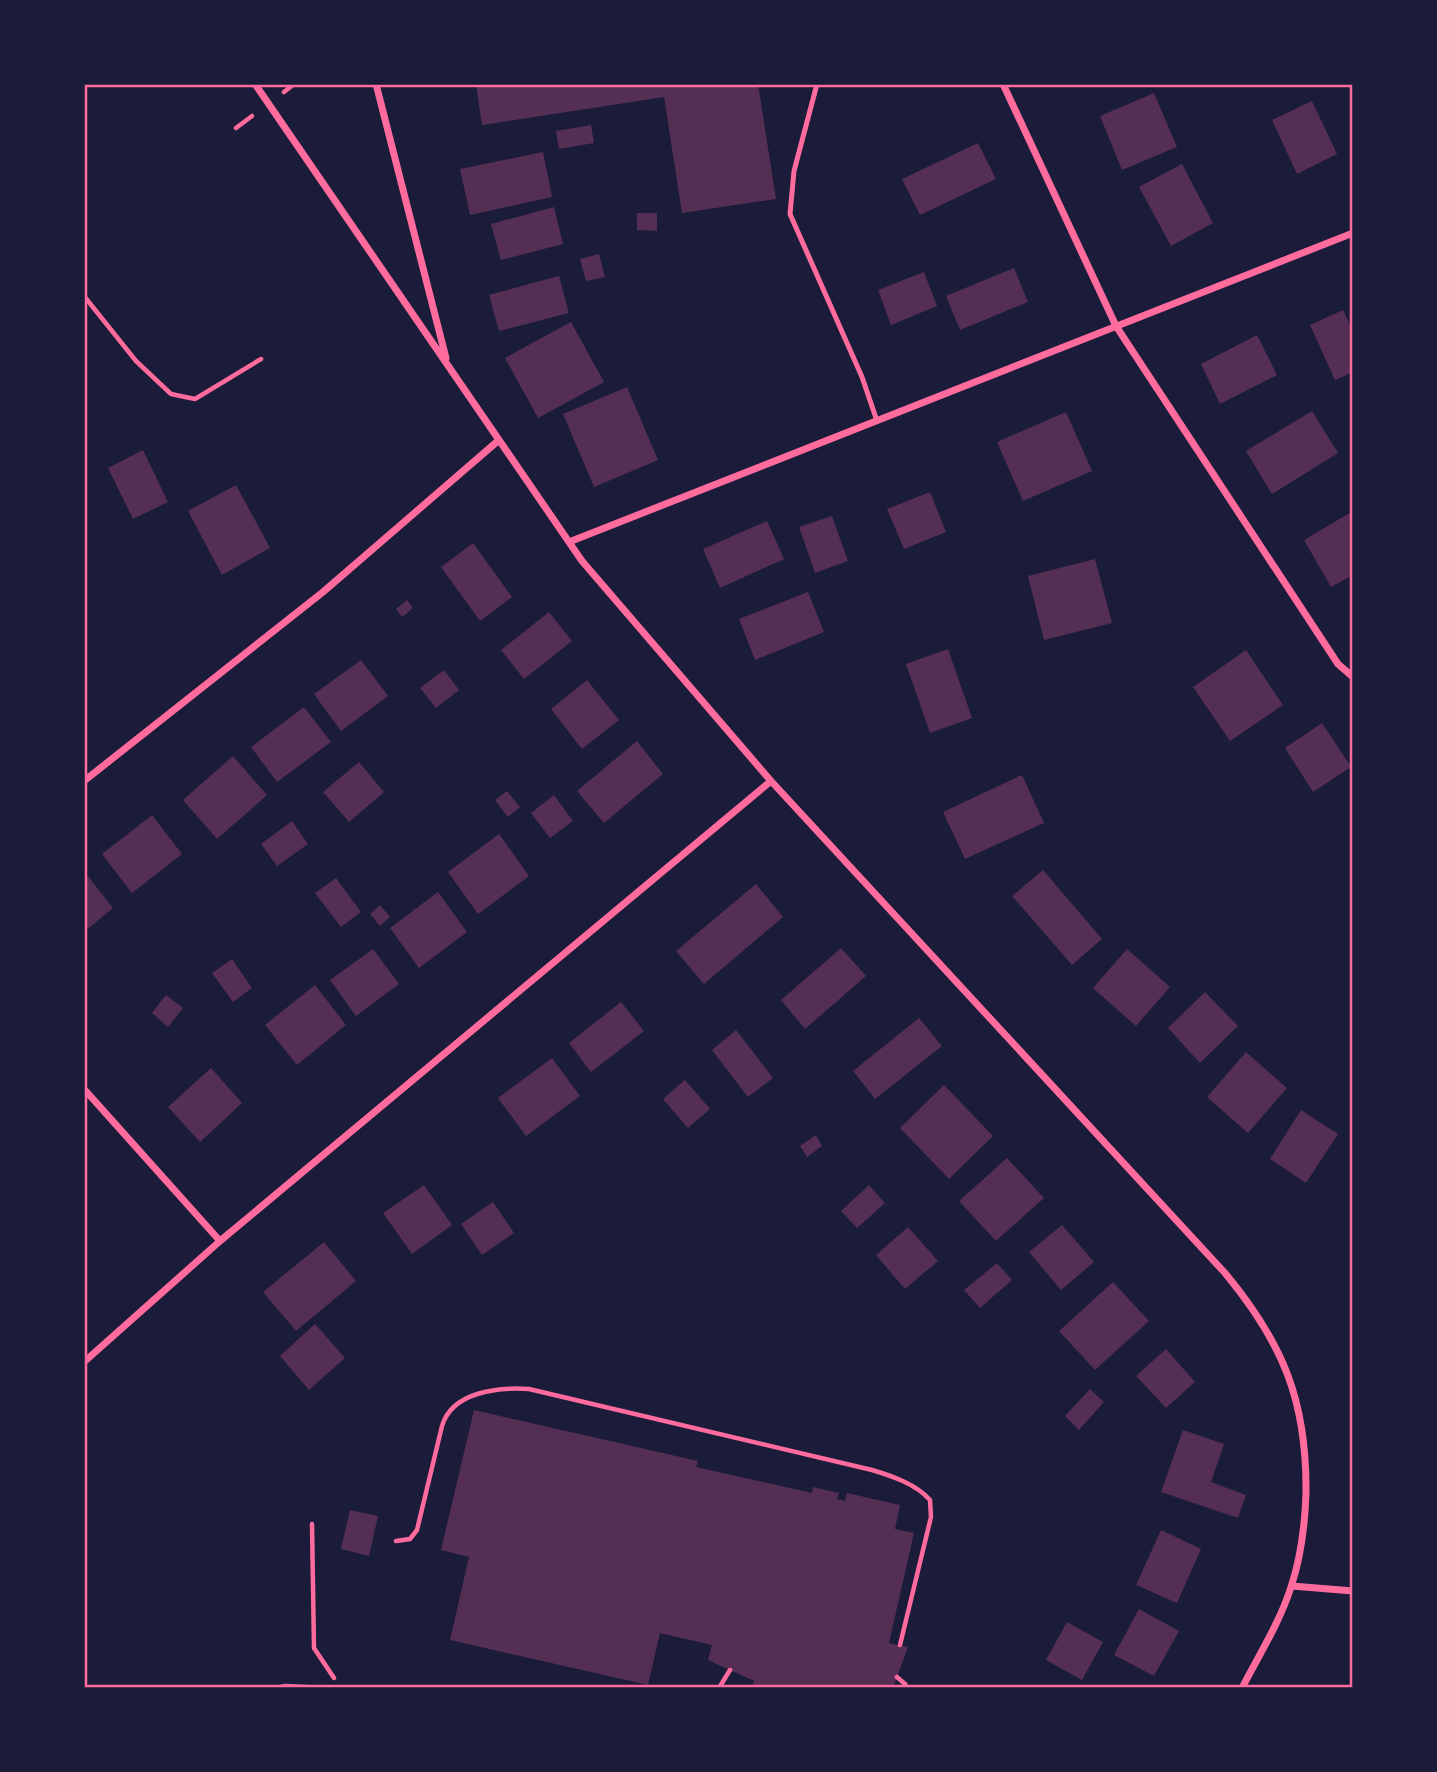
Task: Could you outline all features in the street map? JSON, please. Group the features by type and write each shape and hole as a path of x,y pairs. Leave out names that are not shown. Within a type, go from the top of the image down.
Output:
{"street":[{"path":"255,84 582,561 771,781 1225,1273 1256,1315 1284,1366 1302,1419 1306,1503 1292,1586 1242,1688"},
{"path":"376,84 448,365"},
{"path":"1003,84 1116,326 1338,664 1353,677"},
{"path":"569,542 1353,233"},
{"path":"84,780 323,592 499,440"},
{"path":"84,1362 220,1241 771,781"},
{"path":"84,1088 220,1241"},
{"path":"1292,1586 1353,1591"}],"lane":[{"path":"817,84 794,171 790,215 862,377 877,421"}],"path":[{"path":"84,296 136,361 171,394 195,399 261,359"},
{"path":"396,1541 410,1539 417,1530 448,1411 459,1401 475,1395 500,1389 528,1389 872,1470 898,1479 921,1492 930,1500 931,1517 900,1645"},
{"path":"312,1524 314,1648 334,1678"},
{"path":"719,1688 730,1670"},
{"path":"897,1677 907,1688"},
{"path":"277,1688 325,1688"}],"building":[{"path":"476,84 758,84 776,199 682,213 664,97 482,125"},
{"path":"1154,93 1177,147 1122,170 1100,116"},
{"path":"1312,101 1337,154 1297,174 1272,120"},
{"path":"591,125 594,143 559,149 556,131"},
{"path":"978,143 996,179 920,215 902,179"},
{"path":"543,152 552,197 470,215 460,169"},
{"path":"1182,164 1213,223 1171,246 1139,187"},
{"path":"554,207 563,244 501,260 491,224"},
{"path":"637,213 657,213 657,231 637,230"},
{"path":"599,254 605,277 586,281 580,259"},
{"path":"1014,268 1028,302 960,330 946,296"},
{"path":"924,272 937,306 891,325 878,290"},
{"path":"559,276 569,313 499,331 489,295"},
{"path":"1343,310 1353,331 1353,372 1335,380 1310,325"},
{"path":"571,322 604,382 538,418 505,358"},
{"path":"1257,335 1277,375 1220,404 1201,364"},
{"path":"627,387 658,460 594,487 563,414"},
{"path":"1312,411 1338,453 1272,494 1246,451"},
{"path":"1066,412 1092,471 1023,501 997,442"},
{"path":"143,450 168,502 133,519 108,468"},
{"path":"236,485 270,548 222,575 188,511"},
{"path":"930,492 946,532 904,549 887,509"},
{"path":"1353,511 1353,575 1331,587 1304,540"},
{"path":"832,516 848,561 815,573 799,527"},
{"path":"767,521 784,559 720,588 703,549"},
{"path":"473,543 512,597 480,621 441,567"},
{"path":"1095,559 1112,623 1044,640 1028,576"},
{"path":"808,592 824,632 755,660 739,619"},
{"path":"407,600 413,608 402,617 396,609"},
{"path":"549,612 572,641 524,679 501,650"},
{"path":"948,649 972,718 930,733 906,664"},
{"path":"1246,650 1283,705 1230,741 1193,687"},
{"path":"361,660 388,696 341,731 314,694"},
{"path":"444,670 459,690 436,708 420,688"},
{"path":"587,680 619,720 582,749 551,709"},
{"path":"304,707 331,742 277,782 251,747"},
{"path":"1322,723 1351,767 1313,792 1285,748"},
{"path":"637,741 663,774 604,823 577,791"},
{"path":"233,756 267,795 217,839 183,800"},
{"path":"359,762 384,792 349,822 323,792"},
{"path":"1022,775 1044,823 965,859 943,812"},
{"path":"507,791 520,807 508,817 495,800"},
{"path":"554,795 573,821 550,838 531,813"},
{"path":"152,815 182,854 132,893 102,854"},
{"path":"292,821 308,844 277,866 261,844"},
{"path":"499,834 529,876 478,914 448,872"},
{"path":"1043,870 1102,939 1072,965 1012,896"},
{"path":"87,875 113,908 84,932 84,878"},
{"path":"336,878 361,912 341,927 315,893"},
{"path":"756,884 783,917 704,984 676,951"},
{"path":"438,892 467,932 419,968 390,928"},
{"path":"380,905 390,917 380,926 370,914"},
{"path":"841,948 866,976 805,1029 781,1000"},
{"path":"373,949 399,984 356,1016 330,980"},
{"path":"1127,949 1170,987 1136,1026 1093,988"},
{"path":"232,959 252,988 233,1002 212,973"},
{"path":"315,985 346,1025 297,1065 265,1025"},
{"path":"1205,992 1238,1026 1200,1063 1168,1028"},
{"path":"166,995 183,1008 168,1027 152,1013"},
{"path":"621,1002 644,1031 591,1072 569,1043"},
{"path":"919,1018 942,1046 875,1099 853,1071"},
{"path":"736,1030 773,1078 748,1097 712,1050"},
{"path":"1246,1052 1287,1088 1248,1133 1207,1097"},
{"path":"552,1058 580,1096 526,1136 498,1098"},
{"path":"211,1068 242,1103 200,1142 168,1107"},
{"path":"685,1080 710,1109 688,1128 663,1099"},
{"path":"944,1085 993,1136 949,1179 900,1128"},
{"path":"1301,1110 1338,1134 1306,1183 1270,1159"},
{"path":"816,1135 822,1146 807,1157 800,1146"},
{"path":"1007,1158 1044,1198 996,1241 959,1201"},
{"path":"424,1185 452,1225 412,1254 383,1213"},
{"path":"869,1185 885,1203 857,1228 841,1211"},
{"path":"493,1202 514,1233 482,1255 461,1224"},
{"path":"1062,1225 1094,1262 1061,1290 1029,1252"},
{"path":"908,1227 938,1261 905,1289 876,1255"},
{"path":"324,1242 356,1281 296,1331 263,1292"},
{"path":"997,1263 1012,1280 980,1308 964,1290"},
{"path":"1113,1282 1149,1321 1095,1370 1059,1331"},
{"path":"315,1324 345,1358 309,1390 280,1356"},
{"path":"1166,1349 1195,1382 1166,1408 1136,1376"},
{"path":"1090,1389 1104,1402 1079,1430 1065,1416"},
{"path":"474,1410 698,1461 696,1467 812,1493 813,1487 839,1493 837,1499 845,1501 847,1493 900,1505 895,1529 914,1533 889,1643 908,1647 893,1688 752,1688 754,1681 708,1660 712,1645 660,1633 648,1685 450,1640 469,1557 441,1550"},
{"path":"1183,1430 1224,1444 1211,1482 1246,1495 1238,1518 1161,1492"},
{"path":"350,1510 378,1516 369,1556 341,1549"},
{"path":"1161,1530 1201,1549 1177,1603 1136,1585"},
{"path":"1139,1609 1179,1631 1154,1676 1114,1655"},
{"path":"1067,1622 1103,1642 1082,1680 1046,1660"}]}
